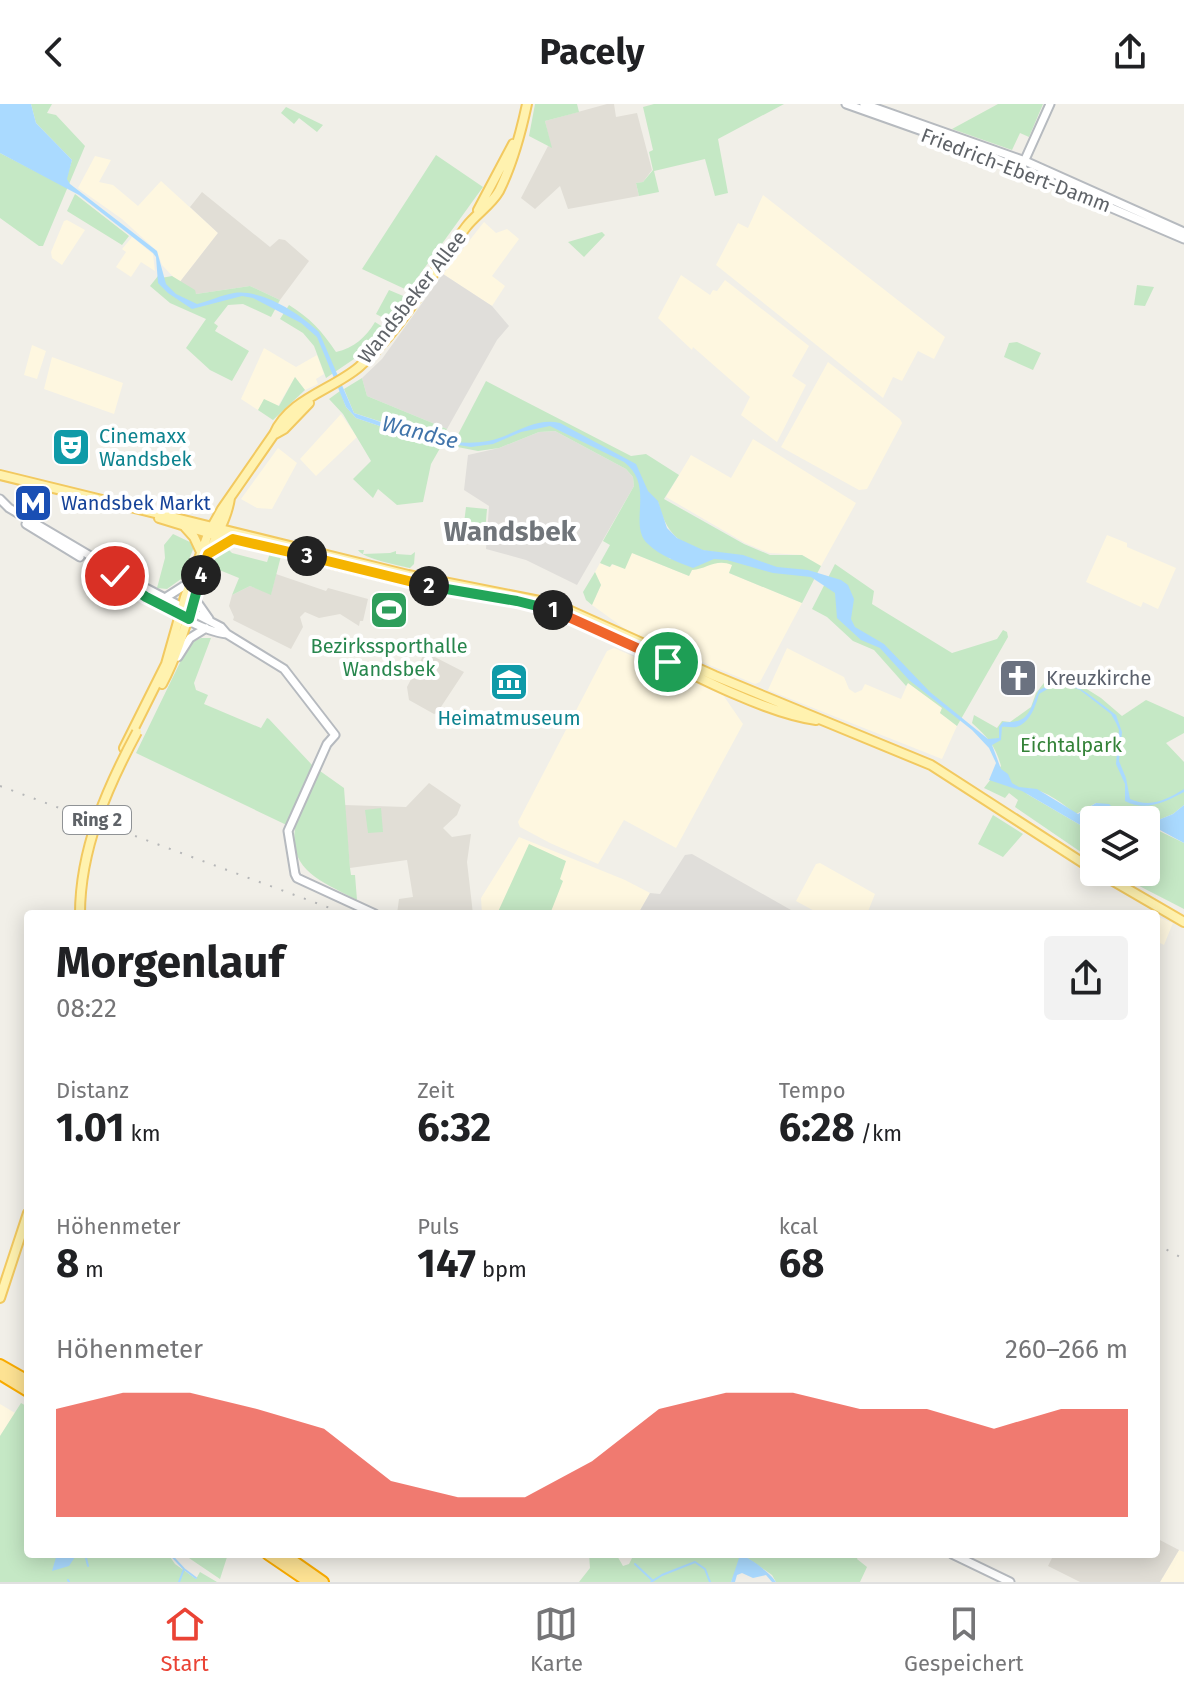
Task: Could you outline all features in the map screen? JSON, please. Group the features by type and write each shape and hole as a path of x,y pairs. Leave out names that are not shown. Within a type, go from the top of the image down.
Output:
{"highway":[{"path":"0,1365 24,1379"},
{"path":"0,1374 24,1389"},
{"path":"274,1558 309,1582"},
{"path":"289,1558 323,1582"}],"main road":[{"name":"Ring 2","path":"477,213 519,132 525,104"},
{"name":"Friedrich-Ebert-Damm","path":"846,104 1023,164 1184,239"},
{"name":"Friedrich-Ebert-Damm","path":"864,104 1023,164 1184,232"},
{"path":"1023,164 1050,104"},
{"name":"Wandsbeker Allee","path":"214,531 230,497 282,419 308,398 361,365 379,347 477,213 493,199 519,132"},
{"path":"1,479 146,512 185,526 349,564 434,588 543,607 609,633 753,700 800,717 825,721"},
{"path":"0,499 39,530 50,533 186,613"},
{"path":"0,508 284,669 335,735 327,744 288,831 297,878 366,910"},
{"path":"146,512 155,512 233,539 531,598 577,612 637,642 915,757 941,770 1080,861"},
{"path":"185,526 204,553 233,539"},
{"name":"Ring 2","path":"135,730 172,665 186,613 190,582 214,531"},
{"name":"Ring 2","path":"78,910 90,842 108,792 186,613 195,599 204,553"},
{"path":"165,598 190,582"},
{"path":"195,599 208,624"},
{"path":"172,665 190,638 208,624"},
{"path":"294,867 308,883"},
{"path":"1122,886 1184,922"},
{"path":"1152,903 1184,916"},
{"path":"0,1298 24,1225"},
{"path":"960,1558 1010,1582"}],"shaded area":[{"path":"614,104 616,117 637,113 652,170 643,182 636,183 639,196 568,209 560,186 535,209 521,198 548,146 551,147 545,121"},
{"path":"95,156 111,160 99,182 113,185 138,206 161,181 218,233 179,283 162,265 157,251 122,219 78,188"},
{"path":"202,192 270,247 279,239 285,240 309,261 280,300 250,286 196,294 179,283 218,233 190,207"},
{"path":"763,195 945,337 934,359 918,351 902,381 893,377 883,398 716,265 738,223 748,228"},
{"path":"67,220 85,230 62,265 52,258 51,252"},
{"path":"484,222 496,233 507,229 519,239 492,276 505,286 492,306 443,274"},
{"path":"132,237 153,254 155,271 141,262 131,277 116,267 126,252 122,249"},
{"path":"443,274 492,306 509,326 497,340 447,429 367,396 362,378 382,359"},
{"path":"681,275 710,295 725,280 809,346 792,376 806,385 777,442 741,415 750,397 658,318"},
{"path":"32,345 46,351 37,379 24,375"},
{"path":"264,348 296,367 317,355 324,374 316,379 318,384 305,390 295,377 278,406 264,400 258,410 241,399"},
{"path":"52,357 123,383 114,414 44,389"},
{"path":"828,362 902,423 867,489 859,490 781,447"},
{"path":"341,414 357,437 316,476 300,459"},
{"path":"555,431 626,469 633,477 634,486 577,585 526,560 486,549 489,506 464,490 468,455 499,448 539,432"},
{"path":"753,439 856,503 821,566 802,555 769,553 745,543 666,497 691,455 731,478"},
{"path":"278,448 297,463 272,509 257,508 241,499"},
{"path":"1107,535 1176,568 1158,609 1143,602 1141,607 1086,582"},
{"path":"632,553 689,576 692,570 714,562 733,564 729,573 802,603 760,682 755,684 628,631 592,605 601,585 595,572 600,563 609,567"},
{"path":"276,574 326,591 328,588 368,599 363,621 359,626 340,614 319,618 305,612 300,617 303,627 291,649 233,620 229,606 232,595 250,586 271,594"},
{"path":"614,648 723,695 743,724 676,848 624,820 598,864 550,843 520,827 518,822 607,651"},
{"path":"787,648 844,677 849,689 855,693 862,690 865,684 901,699 908,683 942,708 940,713 957,726 942,759 768,690"},
{"path":"425,652 464,672 434,714 409,700 407,687"},
{"path":"429,783 461,805 457,815 443,828 452,837 471,834 467,862 473,910 398,910 399,899 413,897 407,860 350,868 344,805 406,807"},
{"path":"519,837 650,893 640,910 482,910 481,898"},
{"path":"692,854 791,910 640,910 650,893 660,894 685,855"},
{"path":"820,863 875,894 869,910 813,910 796,901 816,864"},
{"path":"1160,918 1173,923 1164,945 1160,943"},
{"path":"0,1404 15,1413 0,1436"},
{"path":"1160,1540 1179,1550 1160,1582 1080,1582 1048,1566 1052,1558 1160,1558"},
{"path":"1179,1550 1184,1552 1184,1582 1160,1582"}],"green space":[{"path":"31,104 52,104 47,113 56,115 85,146 43,246 0,218 0,153 64,186 72,160 36,123"},
{"path":"535,104 577,104 579,112 545,121 552,148 529,136"},
{"path":"654,104 784,104 718,139 728,193 715,196 705,159 654,171 659,192 639,196 636,183 643,182 653,170 649,152 653,150 643,107"},
{"path":"998,104 1043,104 1029,137 1020,133 1012,150 952,129"},
{"path":"286,107 323,125 317,132 299,118 294,124 281,113"},
{"path":"436,155 483,187 407,290 362,269"},
{"path":"75,194 129,236 122,245 67,211"},
{"path":"602,232 605,235 584,257 568,242"},
{"path":"158,276 172,276 195,290 196,294 250,286 280,300 271,317 243,304 228,305 214,323 218,326 215,331 249,351 232,381 210,370 186,348 206,319 170,303 150,286"},
{"path":"1137,285 1154,287 1145,306 1134,305"},
{"path":"389,290 408,298 391,322 376,314"},
{"path":"289,305 315,326 336,352 359,341 375,322 383,327 357,357 326,378 314,346 303,333 280,319"},
{"path":"1017,342 1041,353 1033,370 1004,357 1009,343"},
{"path":"295,377 305,390 273,420 258,410 264,399 279,406"},
{"path":"362,378 367,396 447,429 440,438 354,413 344,389"},
{"path":"486,381 631,456 646,454 679,475 664,499 744,544 770,555 802,555 821,566 802,603 729,573 732,565 726,563 692,570 689,576 632,553 625,569 612,564 610,567 600,563 610,545 603,541 634,486 633,477 626,469 555,431 539,432 499,448 478,451 452,446","holes":["641,502 658,502 665,522 676,537 692,547 714,552 670,559 641,516"]},
{"path":"340,391 346,407 356,418 415,438 443,443 431,464 423,502 397,505 378,489 373,498 353,479 371,461 343,414 329,399"},
{"path":"466,507 487,509 485,532 463,531"},
{"path":"173,534 194,547 181,579 167,589 157,588 165,558 164,545"},
{"path":"228,549 232,553 267,562 270,553 281,556 271,595 250,586 232,595 239,578 212,567 215,556"},
{"path":"396,551 396,554 411,555 415,552 414,564 410,568 363,554"},
{"path":"835,564 874,591 872,604 952,653 997,639 1003,630 1007,632 1008,637 957,726 940,713 942,708 908,683 906,686 874,650 853,641 827,617 812,609"},
{"path":"595,572 601,585 592,605 583,592"},
{"path":"201,638 211,638 194,683 196,690 208,695 204,704 261,728 269,719 313,766 344,788 350,868 351,875 355,875 357,900 322,881 303,866 294,844 295,829 136,753 189,644"},
{"name":"Eichtalpark","path":"1055,669 1101,698 1122,716 1146,700 1184,717 1184,733 1166,743 1184,762 1184,805 1160,819 1160,806 1096,803 1080,806 1080,812 1076,814 1045,794 1024,788 1027,794 1080,825 1080,851 1015,807 1018,800 1009,793 1005,798 984,788 1001,766 990,742 972,723 974,715 997,728 1002,721 1010,722 1031,707 1036,693"},
{"path":"381,808 383,832 368,833 365,810"},
{"path":"993,815 1023,834 1003,857 978,844"},
{"path":"1160,831 1184,843 1184,909 1139,886 1160,886"},
{"path":"529,844 566,861 560,879 563,881 552,910 499,910"},
{"path":"21,1403 24,1405 24,1558 171,1558 196,1579 200,1572 217,1582 0,1582 0,1436"},
{"path":"189,1558 227,1558 220,1579"},
{"path":"589,1558 618,1558 623,1566 629,1564 632,1558 742,1558 731,1582 579,1582 590,1568"},
{"path":"747,1558 857,1558 867,1567 860,1582 776,1582 772,1575"}],"water":[{"path":"0,104 31,104 36,123 72,160 67,179 70,184 157,251 166,284 176,294 197,304 225,295 245,293 291,310 319,332 354,413 420,435 471,443 497,439 532,425 560,423 636,464 648,491 658,501 667,528 677,538 703,550 743,555 777,567 808,570 848,585 854,599 851,619 855,627 884,644 930,692 988,739 999,738 999,727 1003,722 1024,718 1039,690 1063,679 1087,693 1116,715 1122,732 1119,761 1130,799 1152,803 1184,789 1184,792 1148,806 1125,801 1125,784 1116,764 1119,730 1116,723 1111,714 1080,690 1060,682 1039,694 1025,722 1016,727 1002,727 1001,740 992,745 1001,769 1008,774 1012,783 1037,789 1080,813 1080,825 1022,791 989,780 996,763 989,748 972,730 909,680 880,648 861,640 837,618 835,593 811,577 773,573 714,559 693,568 669,558 648,544 642,536 638,482 624,462 550,426 521,432 493,444 471,447 415,438 356,418 346,407 317,337 301,323 253,298 242,296 192,309 158,283 153,253 79,195 0,153"},
{"path":"1096,803 1111,806 1091,806"},
{"path":"1184,805 1184,843 1160,830 1160,819"},
{"path":"56,1558 74,1558 69,1566 52,1571"},
{"path":"739,1558 747,1558 776,1582 766,1575 753,1578 742,1573 737,1575 735,1582 731,1582"}],"waterway":[{"path":"86,1558 88,1566"},
{"path":"174,1558 184,1569 179,1582"},
{"path":"651,1582 695,1562 705,1569 710,1582"},
{"path":"635,1564 652,1580"},
{"path":"184,1569 196,1578"}],"railway":[{"path":"0,786 335,910"},
{"path":"1160,1246 1184,1259"}],"place":[{"name":"Cinemaxx Wandsbek","path":"71,447"},
{"name":"Wandsbek Markt","path":"33,503"},
{"name":"Bezirkssporthalle Wandsbek","path":"389,610"},
{"name":"Kreuzkirche","path":"1018,678"},
{"name":"Heimatmuseum","path":"509,682"}],"district":[{"name":"Wandsbek","path":"510,531"}],"route":[{"path":"115,576 146,597 189,619 208,554 233,539 434,588 543,607 575,618 668,662"}],"water label":[{"name":"Wandse","path":"420,432"}]}
